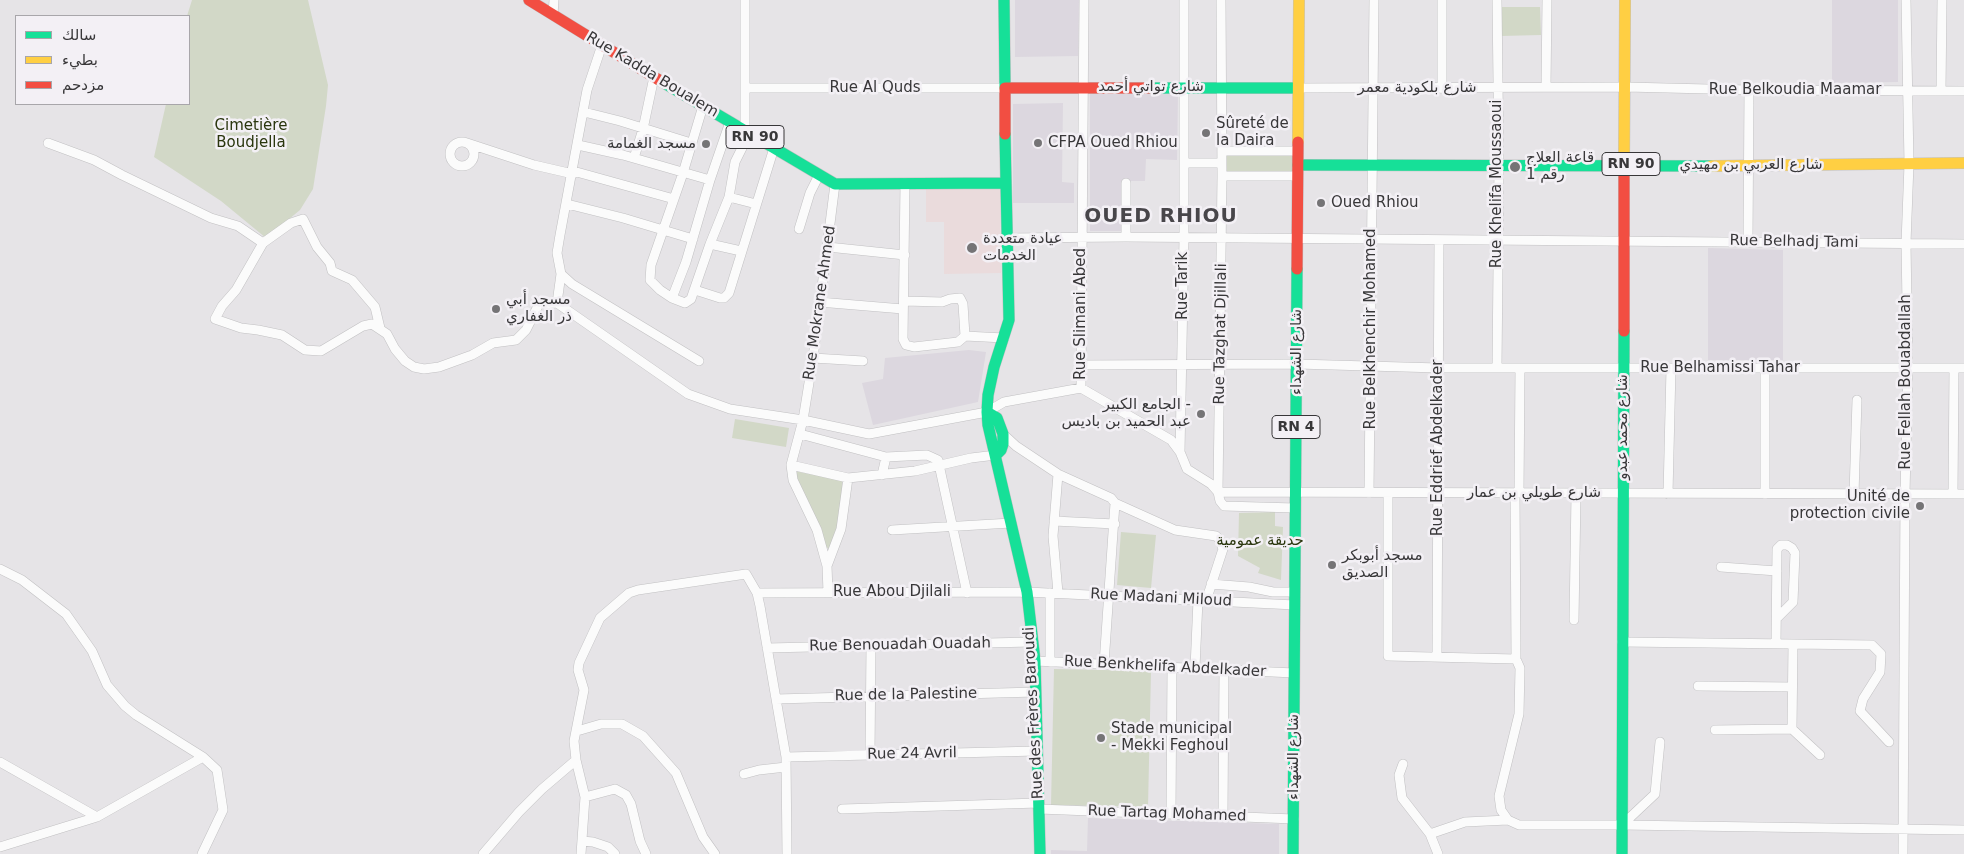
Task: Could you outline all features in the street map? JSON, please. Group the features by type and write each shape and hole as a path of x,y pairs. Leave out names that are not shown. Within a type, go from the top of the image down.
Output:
{"main road":[{"name":"Rue Kadda Boualem","path":"529,0 747,133 835,184"},
{"path":"996,455 1001,450 1003,444 1003,434 997,418 987,412 988,395 994,367 1009,320 1004,0"},
{"name":"شارع الشهداء","path":"1294,854 1299,0"},
{"name":"شارع محمد عبدو","path":"1622,854 1625,0"},
{"name":"شارع تواتي أحمد","path":"1004,88 1297,88"},
{"name":"شارع العربي بن مهيدي","path":"1298,171 1372,165 1625,164 1748,166 1964,163"},
{"path":"835,184 1006,183"},
{"name":"Rue des Frères Baroudi","path":"987,412 988,425 1027,592 1035,661 1040,854"}],"street":[{"path":"553,15 554,0"},
{"path":"703,106 683,173 651,265 650,280 672,298 688,303 695,290 710,244 729,197 735,162 747,133 745,0"},
{"name":"Rue Slimani Abed","path":"1081,388 1084,0"},
{"name":"Rue Tarik","path":"1180,452 1183,364 1184,0"},
{"path":"1221,0 1221,87"},
{"name":"Rue Belkhenchir Mohamed","path":"1369,493 1374,0"},
{"path":"1442,0 1442,88"},
{"name":"Rue Khelifa Moussaoui","path":"1497,0 1499,164 1497,368"},
{"path":"1546,87 1547,0"},
{"name":"Rue Fellah Bouabdallah","path":"1903,854 1905,494 1908,367 1906,243 1909,164 1906,90 1906,0"},
{"path":"1941,90 1942,0"},
{"path":"557,303 561,274 557,253 587,90 602,45"},
{"path":"634,158 643,129 654,77"},
{"name":"Rue Tazghat Djillali","path":"1218,492 1222,238 1221,87"},
{"name":"شارع بلكودية معمر","path":"1297,88 1626,87"},
{"name":"Rue Belkoudia Maamar","path":"1626,87 1749,90 1964,91"},
{"name":"Rue Al Quds","path":"745,88 1004,88"},
{"path":"1748,242 1749,90"},
{"path":"584,112 691,143"},
{"path":"672,298 730,122"},
{"path":"48,143 94,160 211,218 238,226 263,243"},
{"path":"467,143 534,165 573,172 674,199"},
{"path":"578,145 634,158 710,180"},
{"path":"695,290 720,298 727,296 774,148"},
{"path":"1222,151 1298,151"},
{"path":"1184,163 1222,162"},
{"path":"1222,176 1298,171"},
{"path":"799,229 810,193 819,175"},
{"path":"905,183 903,339 910,347 958,342 965,336 1004,338"},
{"path":"1126,183 1126,237"},
{"name":"Rue Mokrane Ahmed","path":"791,465 803,420 813,358 835,184"},
{"path":"729,197 756,204"},
{"path":"567,204 693,239"},
{"path":"380,328 375,307 352,280 332,271 330,263 317,247 303,218 291,223 263,243 236,290 222,306 215,319 241,328 282,336 297,347 312,352 328,348 363,326 372,324 387,334 404,361 424,370 439,368 472,355 493,343 516,340 526,330 540,304 557,303 688,394 730,409 803,420 869,434 987,412 1004,402 1081,388 1171,440 1180,452 1187,469 1211,484 1218,492 1220,501 1224,506 1296,508"},
{"name":"Rue Belhadj Tami","path":"1007,238 1126,237 1964,244"},
{"name":"Rue Eddrief Abdelkader","path":"1437,656 1440,240"},
{"path":"710,244 741,251"},
{"path":"828,247 905,254"},
{"path":"561,274 572,284 699,361"},
{"path":"820,302 903,305 942,302 960,298 964,304 965,336"},
{"path":"813,358 863,361"},
{"name":"Rue Belhamissi Tahar","path":"1081,365 1297,364 1439,368 1959,368"},
{"path":"1520,368 1516,659 1520,668 1519,714 1499,796 1501,810 1508,820 1519,826 1622,825 1964,830"},
{"path":"1668,494 1671,368"},
{"path":"1764,368 1766,494"},
{"path":"1953,494 1959,368"},
{"path":"1854,494 1857,400"},
{"path":"800,434 886,456 927,454 938,460 967,592"},
{"path":"867,451 869,434"},
{"path":"1003,434 1016,446 1058,474 1111,498 1115,502 1174,530 1216,536 1220,540 1223,549 1211,584 1202,600 1195,668"},
{"path":"828,592 827,566 817,530 793,480 791,465 848,478 882,475 996,455"},
{"path":"882,475 886,456"},
{"path":"1050,662 1054,593 1053,536 1058,474"},
{"path":"827,566 842,529 848,478"},
{"name":"شارع طويلي بن عمار","path":"1218,492 1964,494"},
{"path":"1388,493 1388,656 1516,659"},
{"path":"1574,620 1576,494"},
{"path":"1104,664 1115,502"},
{"path":"1054,521 1115,524"},
{"path":"892,530 1011,524"},
{"path":"1776,644 1777,549 1781,545 1787,544 1795,554 1793,602 1777,618"},
{"path":"1721,567 1777,571"},
{"path":"0,569 22,580 66,614 92,651 106,685 125,706 136,715 203,756 218,770 223,810 202,854"},
{"path":"581,854 585,797 576,760 574,741 584,690 578,670 579,662 600,618 629,593 638,590 746,574 757,593 786,762 787,854"},
{"name":"Rue Madani Miloud","path":"1211,584 1249,587 1273,592 1295,592"},
{"name":"Rue Madani Miloud","path":"1027,592 1295,605"},
{"name":"Rue Abou Djilali","path":"757,593 1027,592"},
{"name":"Rue Benouadah Ouadah","path":"767,648 1032,642"},
{"path":"1622,642 1872,645 1881,654 1882,661 1880,672 1862,699 1860,711 1888,742"},
{"path":"1792,728 1793,644"},
{"path":"870,755 871,645"},
{"name":"Rue Benkhelifa Abdelkader","path":"1035,661 1294,672"},
{"path":"1171,814 1172,667"},
{"path":"1223,816 1224,669"},
{"path":"1698,686 1792,687"},
{"name":"Rue de la Palestine","path":"776,699 1036,692"},
{"path":"577,731 601,724 622,724 643,736 676,773 703,838 715,854"},
{"path":"1715,730 1792,728 1820,755"},
{"path":"1622,825 1655,794 1660,742"},
{"name":"Rue 24 Avril","path":"744,774 786,762 870,755 1038,751"},
{"path":"0,847 97,817 203,756"},
{"path":"483,854 519,812 576,760"},
{"path":"0,762 97,817"},
{"path":"1403,764 1398,775 1402,798 1430,834 1438,854"},
{"path":"585,797 615,788 626,795 631,804 640,841 646,854"},
{"name":"Rue Tartag Mohamed","path":"842,809 1039,806 1294,819"},
{"path":"1430,834 1465,822 1508,820"},
{"path":"582,841 593,842 608,848 615,854"}],"shaded area":[{"path":"1015,0 1079,0 1078,56 1015,57"},
{"path":"1832,0 1898,0 1898,82 1832,83"},
{"path":"1090,93 1178,94 1177,160 1146,159 1145,181 1122,181 1121,231 1090,231"},
{"name":"CFPA Oued Rhiou","path":"1063,103 1062,182 1074,183 1074,203 1013,203 1013,104"},
{"name":"عيادة متعددة الخدمات","path":"1000,188 1001,273 944,274 944,222 926,222 926,189"},
{"path":"1708,248 1783,250 1783,360 1708,360"},
{"path":"969,350 986,352 978,402 873,425 862,383 883,379 885,358"},
{"path":"1088,818 1279,824 1279,854 1051,854 1051,850 1087,851"}],"green space":[{"name":"Cimetière Boudjella","path":"192,0 308,0 328,85 313,189 300,210 266,238 221,201 154,157 166,105 190,105 190,15 187,15"},
{"path":"1502,7 1540,7 1541,35 1501,36"},
{"path":"1226,155 1292,155 1292,172 1226,172"},
{"path":"735,419 789,428 786,447 732,438"},
{"path":"795,471 846,481 838,530 830,550 824,545 797,482"},
{"name":"حديقة عمومية","path":"1275,512 1275,526 1283,527 1281,580 1258,573 1260,568 1238,556 1239,513"},
{"path":"1121,532 1156,535 1151,588 1117,585"},
{"name":"Stade municipal - Mekki Feghoul","path":"1054,669 1151,671 1148,807 1051,805"}],"traffic: fast":[{"path":"1004,0 1005,88"},
{"path":"659,80 835,184 1006,183 1005,134"},
{"path":"1151,88 1297,88"},
{"path":"1298,165 1711,166"},
{"path":"1006,183 1009,320 994,367 988,395 987,412 988,425 1027,592 1035,661 1040,854"},
{"path":"1293,854 1297,269"},
{"path":"1622,854 1624,331"},
{"path":"987,412 997,418 1003,434 1003,444 1001,450 996,455"}],"traffic: slow":[{"path":"1298,142 1299,0"},
{"path":"1624,171 1625,0"},
{"path":"1711,166 1964,163"}],"traffic: jam":[{"path":"529,0 659,80"},
{"path":"1005,134 1005,88 1151,88"},
{"path":"1297,269 1298,142"},
{"path":"1624,171 1624,331"}],"place":[{"name":"Sûreté de la Daira","path":"1206,133"},
{"name":"CFPA Oued Rhiou","path":"1038,143"},
{"name":"مسجد الغمامة","path":"706,144"},
{"name":"قاعة العلاج رقم 1","path":"1515,167"},
{"name":"Oued Rhiou","path":"1321,203"},
{"name":"عيادة متعددة الخدمات","path":"972,248"},
{"name":"مسجد أبي ذر الغفاري","path":"496,309"},
{"name":"الجامع الكبير - عبد الحميد بن باديس","path":"1201,414"},
{"name":"Unité de protection civile","path":"1920,506"},
{"name":"مسجد أبوبكر الصديق","path":"1332,565"},
{"name":"Stade municipal - Mekki Feghoul","path":"1101,738"}],"district":[{"name":"OUED RHIOU","path":"1161,217"}]}
